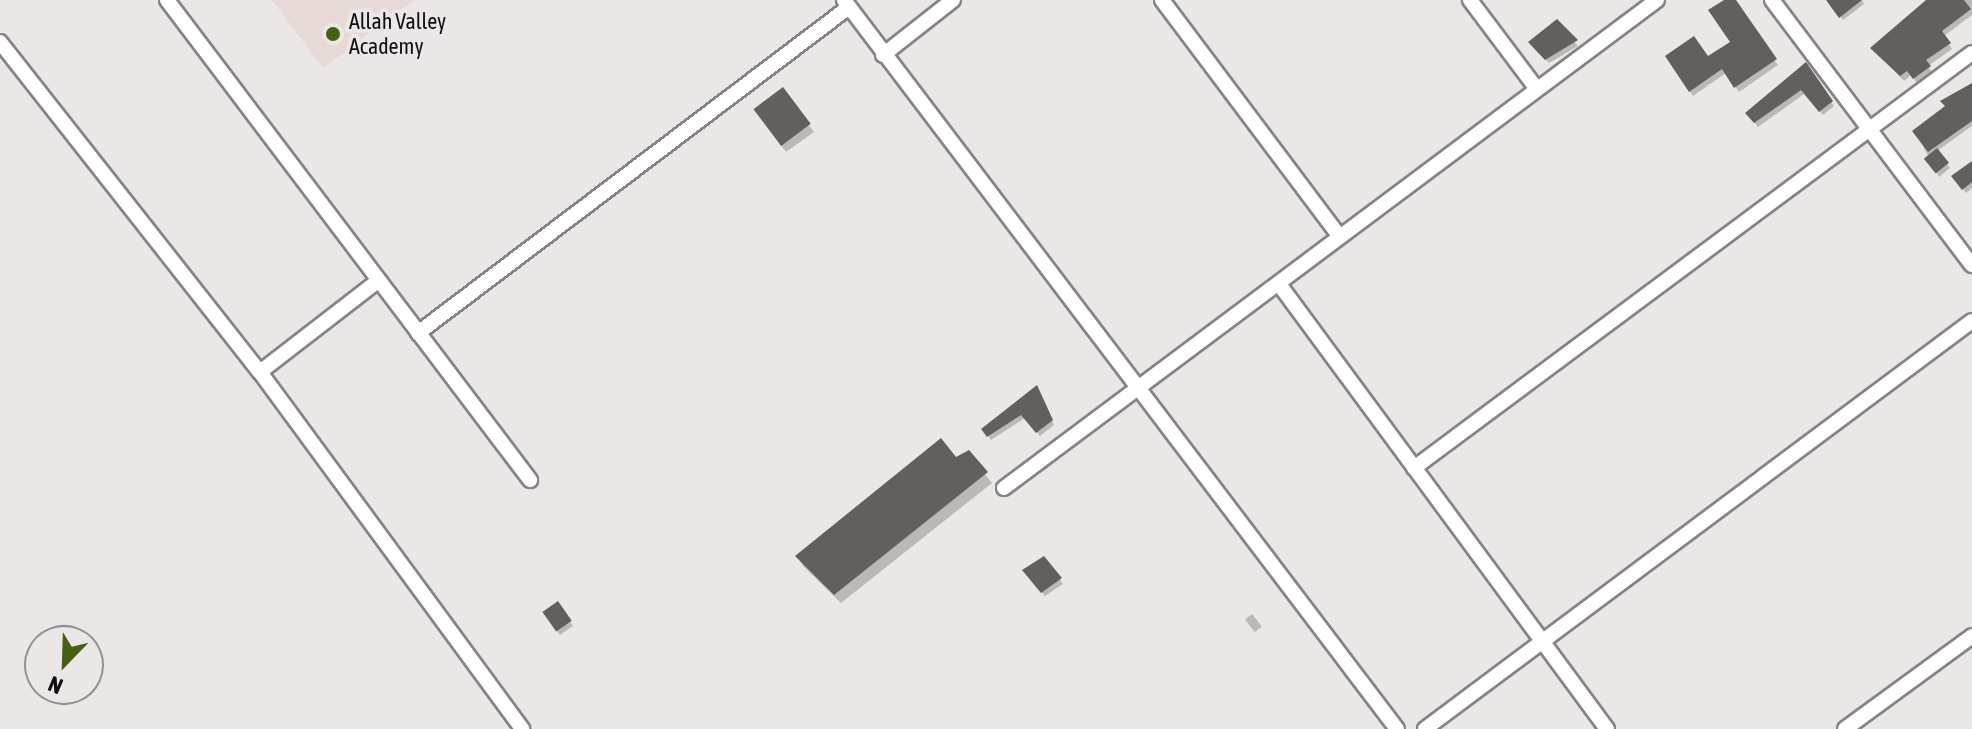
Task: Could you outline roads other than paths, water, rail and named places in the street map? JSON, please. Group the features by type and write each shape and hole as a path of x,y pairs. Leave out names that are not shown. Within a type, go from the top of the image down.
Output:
{"street":[{"path":"167,0 530,480"},
{"path":"883,55 953,0"},
{"path":"1162,0 1339,236"},
{"path":"1470,0 1536,88"},
{"path":"1004,488 1657,0"},
{"path":"1772,0 1868,133 1972,265"},
{"path":"418,333 846,4 1134,389 1397,729"},
{"path":"0,42 260,372 522,729"},
{"path":"1414,468 1972,53"},
{"path":"260,372 379,280"},
{"path":"1279,284 1607,729"},
{"path":"1425,729 1972,321"},
{"path":"1845,729 1972,636"}],"place":[{"name":"Allah Valley Academy","path":"333,34"}]}
